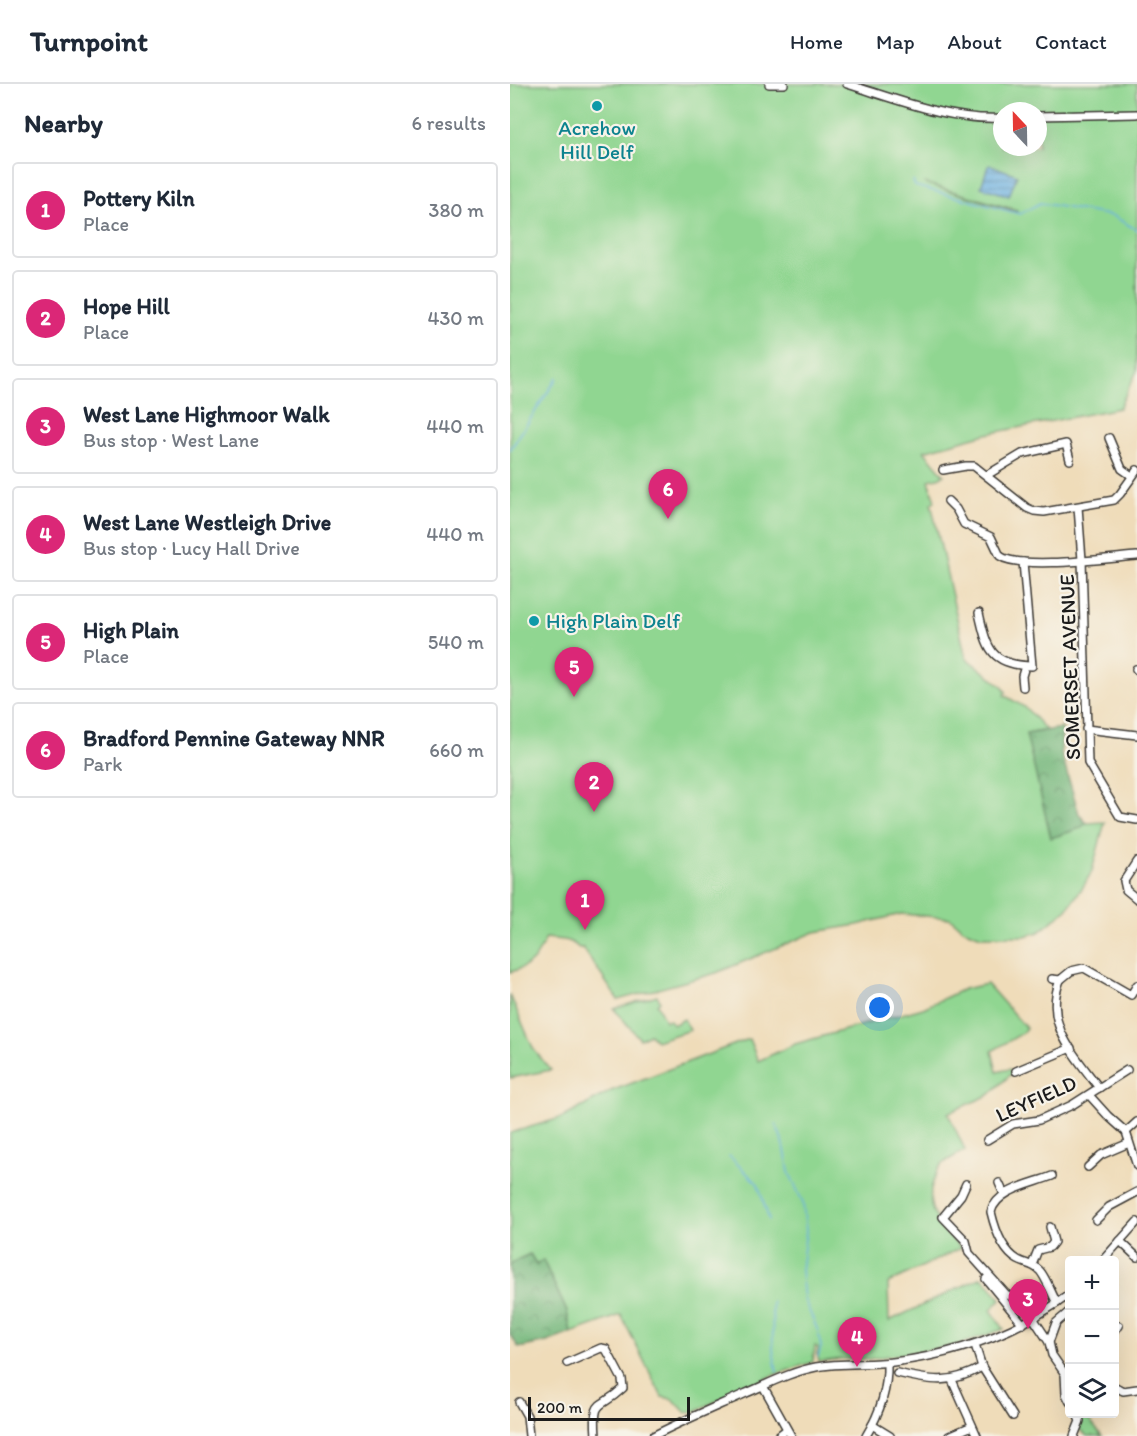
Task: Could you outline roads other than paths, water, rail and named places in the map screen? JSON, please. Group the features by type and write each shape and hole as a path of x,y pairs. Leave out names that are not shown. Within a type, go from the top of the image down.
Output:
{"street":[{"path":"769,84 784,84"},
{"path":"847,84 949,114 979,119 993,118"},
{"path":"1047,116 1137,114"},
{"path":"943,470 974,466 1023,505 1034,511 1044,512 1078,507 1114,500 1135,473 1122,468 1110,438"},
{"path":"987,475 1022,454 1066,444 1070,460"},
{"path":"948,501 956,509 964,524 991,537 998,553 1011,562 1137,556"},
{"name":"SOMERSET AVENUE","path":"1078,507 1089,767 1113,802 1120,817 1137,820"},
{"path":"1023,562 1028,666 1022,676 1023,687"},
{"path":"979,613 985,638 994,654 1006,663 1028,666"},
{"path":"1086,729 1137,735"},
{"path":"1137,861 1124,881 1126,890 1137,899"},
{"path":"1099,1088 1060,1030 1055,1014 1056,994 1060,980 1071,970 1084,968 1131,995 1137,985"},
{"path":"1052,979 1060,980"},
{"path":"1016,1071 1071,1048"},
{"name":"LEYFIELD","path":"987,1140 1013,1124 1039,1120 1089,1095 1127,1070"},
{"path":"1089,1095 1126,1132 1137,1166"},
{"path":"1126,1132 1137,1122"},
{"path":"1088,1167 1101,1155 1129,1143"},
{"path":"1052,1176 1007,1193 994,1204 991,1212 1004,1248 1015,1258 1032,1265 1042,1273 1058,1303"},
{"path":"999,1183 1007,1193"},
{"path":"966,1184 961,1195 941,1214 966,1241 969,1253 1006,1294 1030,1307 1049,1342 1052,1355 1065,1371"},
{"path":"1096,1220 1110,1207 1137,1192"},
{"path":"1107,1256 1137,1222"},
{"path":"1032,1265 1038,1250 1050,1247 1054,1242 1050,1227"},
{"path":"1120,1241 1137,1257"},
{"path":"984,1277 1023,1324"},
{"path":"652,1436 788,1374 816,1367 886,1363 947,1353 975,1345 1023,1324 1065,1298"},
{"path":"1049,1342 1056,1323 1065,1315"},
{"path":"975,1345 982,1367 1013,1416"},
{"path":"567,1363 601,1348 606,1349 624,1384 621,1391 597,1407 596,1436"},
{"path":"866,1436 877,1416 887,1379 886,1363"},
{"path":"897,1373 927,1380 952,1380 982,1367"},
{"path":"952,1380 977,1436"},
{"path":"764,1386 788,1433 778,1436"},
{"path":"1119,1388 1124,1391 1137,1389"},
{"path":"519,1402 527,1416 529,1436"},
{"path":"1074,1436 1080,1421 1079,1418"},
{"path":"872,1425 890,1436"},
{"path":"949,1436 972,1426"}],"water":[{"path":"990,165 1017,175 1009,196 981,187"}],"waterway":[{"path":"913,181 915,186 1020,214 1040,203 1113,216 1137,230"},
{"path":"510,450 557,378"},
{"path":"776,1124 784,1145 789,1172 803,1203 806,1231 801,1270 804,1299 818,1331 821,1347 818,1357"},
{"path":"729,1156 758,1184 769,1220"},
{"path":"772,1302 773,1350 777,1372"}],"place":[{"name":"Acrehow Hill Delf","path":"597,106"},
{"name":"Bradford Pennine Gateway NNR","path":"668,519"},
{"name":"High Plain Delf","path":"534,621"},
{"name":"High Plain","path":"574,697"},
{"name":"Hope Hill","path":"594,812"},
{"name":"Pottery Kiln","path":"585,930"},
{"name":"West Lane Highmoor Walk","path":"1028,1329"},
{"name":"West Lane Westleigh Drive","path":"857,1367"}]}
